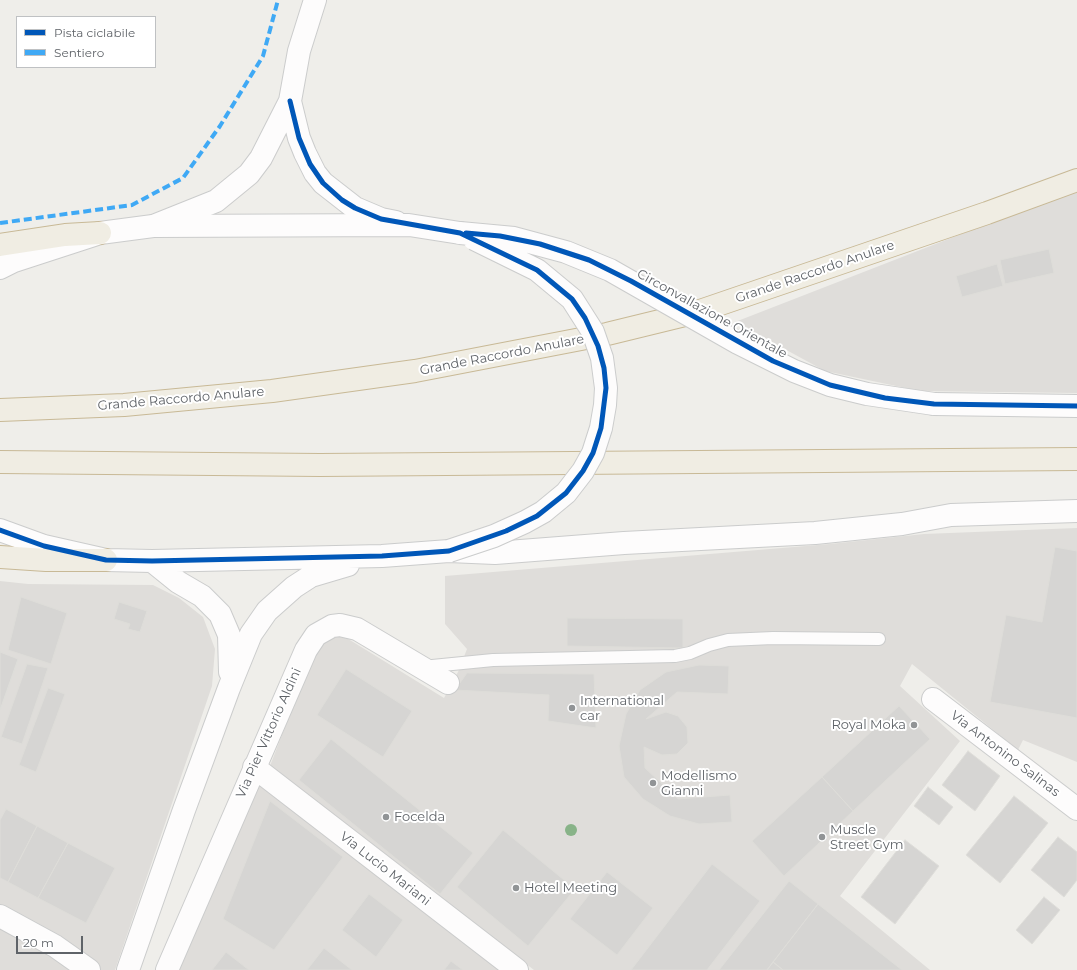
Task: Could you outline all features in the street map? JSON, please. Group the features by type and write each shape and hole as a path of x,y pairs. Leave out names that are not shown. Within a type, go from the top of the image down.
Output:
{"highway":[{"name":"Grande Raccordo Anulare","path":"0,410 124,405 286,390 415,371 607,334 697,312 987,213 1077,180"},
{"path":"0,245 65,235 100,233"},
{"path":"0,462 336,465 1077,459"},
{"path":"0,557 46,560 106,560"}],"street":[{"path":"153,226 216,201 249,174 271,142 290,101 299,51 315,0"},
{"path":"290,101 299,138 305,153 315,173 323,183 355,208 381,219 409,225"},
{"path":"0,268 14,261 100,233 153,226 409,225"},
{"name":"Circonvallazione Orientale","path":"409,225 514,238 572,254 610,270 738,343 794,371 830,385 867,394 934,404 1077,406"},
{"path":"449,551 500,534 525,522 543,512 566,493 583,471 592,453 601,428 606,397 604,368 598,346 585,318 572,299 538,270 460,232"},
{"path":"0,530 44,546 106,560 152,561 382,556 449,551 495,553 624,543 815,533 902,524 951,515 1077,511"},
{"path":"128,970 184,810 229,688 255,626 267,611 285,593 316,574 382,556"},
{"path":"152,561 178,582 202,596 220,614 225,624 230,645 229,688"},
{"name":"Via Pier Vittorio Aldini","path":"167,970 306,650 316,635 323,629 340,625 357,629 448,683"},
{"name":"Via Antonino Salinas","path":"933,699 1077,809"},
{"name":"Via Lucio Mariani","path":"254,768 517,970"},
{"path":"0,916 55,946 89,970"}],"lane":[{"path":"421,667 493,660 675,656 690,653 709,645 728,640 773,638 879,639"}],"shaded area":[{"path":"1077,189 1077,393 920,391 825,371 735,322"},
{"path":"1077,528 1077,762 1023,740 1018,750 912,664 900,686 960,741 840,896 930,970 534,970 270,766 316,646 336,637 345,637 444,698 458,672 467,649 445,624 445,576 830,544 924,534"},
{"path":"0,581 28,584 153,585 179,598 203,617 215,649 212,686 115,970 0,970"},
{"path":"260,783 501,970 178,970"}],"building":[{"path":"1049,249 1054,273 1005,284 1000,260"},
{"path":"997,264 1003,286 962,297 956,276"},
{"path":"1055,547 1077,551 1077,718 990,702 1006,615 1042,622"},
{"path":"21,597 67,613 51,664 8,650"},
{"path":"119,602 147,611 140,632 128,629 130,624 114,619"},
{"path":"567,618 683,619 683,648 567,646"},
{"path":"0,652 18,659 0,710"},
{"path":"27,664 48,668 22,744 1,737"},
{"path":"699,665 729,666 728,694 677,692 646,719 666,712 678,716 687,727 688,743 677,754 662,755 644,747 645,768 678,799 730,795 732,822 699,824 670,816 643,799 624,777 619,746 626,714 640,690 666,672"},
{"path":"346,669 412,711 383,757 317,715"},
{"name":"International car","path":"467,673 594,674 596,728 548,721 549,695 455,690"},
{"path":"48,688 65,694 36,772 19,765"},
{"path":"899,706 930,739 853,811 822,777"},
{"name":"Focelda","path":"331,739 473,853 440,894 299,780"},
{"path":"968,751 1000,776 975,811 942,785"},
{"path":"822,777 853,811 784,876 752,841"},
{"path":"928,787 953,807 939,825 914,806"},
{"path":"1014,796 1048,823 1000,883 966,855"},
{"path":"270,801 343,857 274,950 223,919"},
{"path":"6,809 37,826 8,882 0,878 0,820"},
{"path":"37,826 68,843 38,898 8,882"},
{"name":"Hotel Meeting","path":"503,830 575,889 528,946 457,887"},
{"path":"1058,837 1077,852 1077,880 1064,897 1031,870"},
{"path":"905,840 939,866 895,924 861,897"},
{"path":"68,843 115,868 86,923 38,898"},
{"path":"712,864 760,901 707,970 631,970"},
{"path":"607,872 653,908 617,955 570,919"},
{"path":"789,881 818,904 767,970 719,970"},
{"path":"369,894 403,920 376,957 342,930"},
{"path":"1044,897 1060,910 1032,944 1016,930"},
{"path":"818,904 902,970 783,970 773,962"},
{"path":"324,948 352,970 307,970"},
{"path":"226,952 249,970 212,970"},
{"path":"451,961 463,970 444,970"},
{"path":"773,962 783,970 767,970"}],"marked path":[{"path":"0,223 132,205 183,178 220,126 263,56 278,0"}],"cycle path":[{"path":"0,530 44,546 106,560 152,561 382,556 449,551 506,531 537,516 566,493 583,471 593,453 601,428 606,388 604,368 598,346 585,318 572,299 537,270 460,233 381,219 355,208 342,200 323,183 310,164 299,138 290,101"},
{"path":"466,233 500,236 540,244 589,260 631,281 773,361 830,385 885,398 934,404 1077,406"}],"place":[{"name":"International car","path":"572,708"},
{"name":"Royal Moka","path":"914,725"},
{"name":"Modellismo Gianni","path":"653,783"},
{"name":"Focelda","path":"386,817"},
{"name":"Muscle Street Gym","path":"822,837"},
{"name":"Hotel Meeting","path":"516,888"}]}
